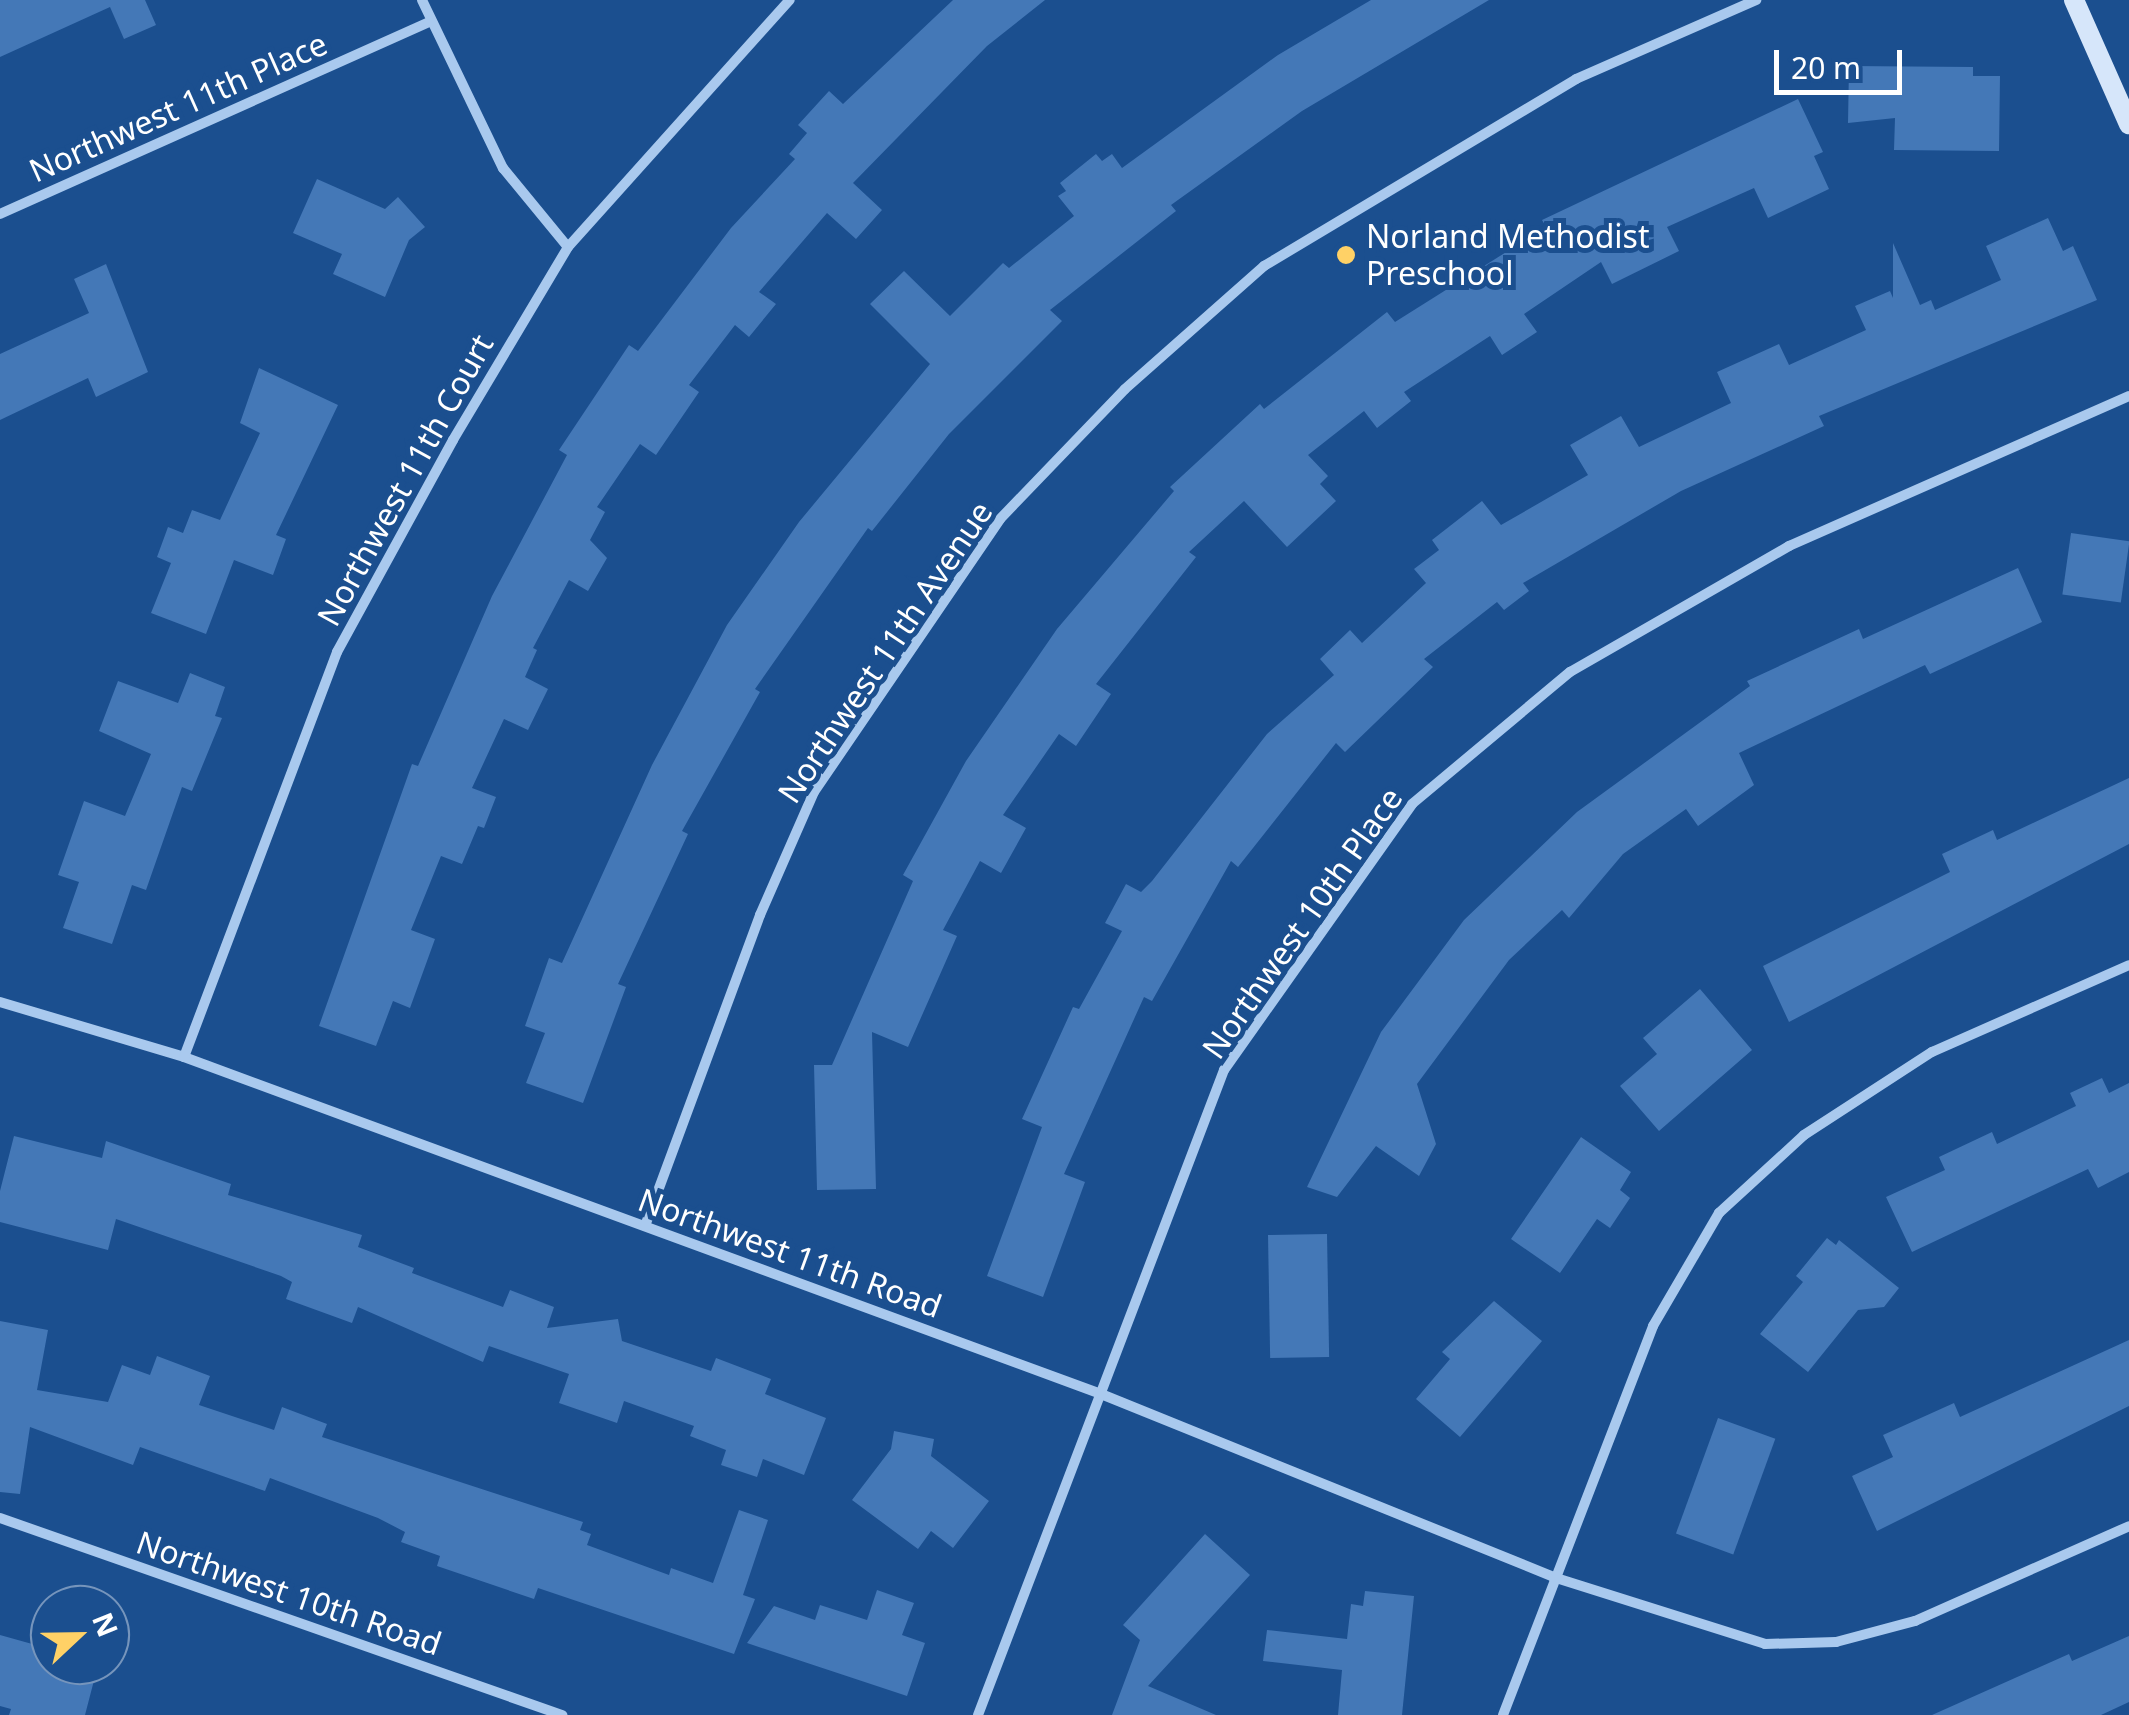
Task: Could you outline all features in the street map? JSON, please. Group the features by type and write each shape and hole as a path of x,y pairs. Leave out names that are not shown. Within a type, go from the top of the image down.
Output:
{"street":[{"path":"422,0 503,168 568,247"},
{"name":"Northwest 11th Court","path":"184,1057 337,652 568,247 654,144 790,0"},
{"name":"Northwest 11th Avenue","path":"645,1226 760,915 814,792 1000,518 1125,389 1264,266 1576,79 1756,0"},
{"path":"2074,0 2129,124"},
{"name":"Northwest 11th Place","path":"0,214 431,21"},
{"name":"Northwest 10th Place","path":"978,1715 1224,1070 1412,804 1570,672 1772,556 2129,396"},
{"path":"1503,1715 1653,1326 1719,1214 1804,1135 1932,1052 2129,965"},
{"name":"Northwest 11th Road","path":"0,1002 184,1057 1100,1394 1554,1577 1765,1644 1836,1642 1915,1621 2129,1526"},
{"name":"Northwest 10th Road","path":"0,1518 562,1715"}],"building":[{"path":"0,0 145,0 156,25 124,39 110,7 0,57"},
{"path":"953,0 1045,0 987,46 853,183 882,210 856,239 827,213 759,292 776,304 749,337 735,325 689,385 699,392 656,455 640,444 597,507 605,512 590,540 607,558 588,591 569,580 533,648 537,650 525,677 548,689 528,730 504,719 472,788 496,797 484,828 478,826 462,864 441,856 411,930 435,939 410,1008 393,1001 376,1046 319,1026 412,764 418,766 492,596 567,455 559,450 629,345 638,351 731,228 795,159 789,154 807,133 798,125 829,91 843,104"},
{"path":"1371,0 1489,0 1302,111 1171,205 1176,211 1050,310 1062,321 949,434 872,531 868,528 755,689 760,692 682,831 688,834 618,984 626,987 583,1103 526,1083 545,1033 525,1026 549,958 562,963 652,765 727,625 799,522 930,364 870,304 904,271 950,316 1003,263 1009,268 1074,216 1058,196 1066,191 1060,183 1096,154 1102,161 1112,154 1122,168 1278,55"},
{"path":"1849,66 1973,67 1973,76 2000,76 1999,151 1894,150 1895,118 1848,123"},
{"path":"1798,99 1823,152 1814,156 1829,189 1768,218 1754,188 1667,227 1679,251 1612,284 1601,262 1524,314 1537,332 1502,355 1490,336 1404,392 1411,401 1377,428 1364,411 1308,455 1328,476 1320,484 1336,501 1287,547 1244,501 1189,552 1196,557 1096,684 1111,694 1076,746 1059,734 1003,815 1026,828 1001,873 980,861 943,930 957,936 908,1047 872,1032 876,1189 817,1190 814,1065 832,1065 913,881 903,875 966,761 1057,629 1174,491 1170,487 1260,404 1264,409 1387,312 1395,322 1546,227 1542,220"},
{"path":"317,179 385,209 398,197 425,227 409,240 385,297 333,274 342,254 293,233"},
{"path":"2048,218 2063,251 2073,246 2097,300 1819,416 1824,426 1681,491 1523,583 1529,591 1504,610 1497,602 1424,659 1433,667 1345,752 1336,743 1238,867 1231,861 1152,1001 1144,997 1064,1174 1085,1182 1043,1297 987,1276 1042,1127 1022,1119 1073,1007 1079,1009 1122,931 1105,923 1126,884 1141,892 1152,881 1267,734 1334,675 1320,659 1350,630 1362,643 1426,583 1414,569 1439,550 1432,540 1482,501 1501,525 1588,475 1570,445 1621,416 1639,447 1731,403 1717,372 1779,344 1789,365 1866,330 1855,306 1890,291 1893,298 1893,243 1920,305 1931,300 1935,310 2001,280 1986,246"},
{"path":"106,264 148,372 96,397 88,378 0,420 0,354 89,313 74,279"},
{"path":"259,368 338,405 276,535 286,539 273,575 234,560 206,634 151,613 171,563 157,557 168,527 183,533 192,510 220,520 260,433 240,423"},
{"path":"2071,533 2129,541 2121,603 2062,594"},
{"path":"2018,568 2042,622 1930,674 1925,665 1739,753 1754,785 1698,826 1686,809 1623,854 1569,918 1562,910 1509,960 1417,1084 1436,1144 1419,1176 1376,1146 1337,1197 1307,1187 1381,1032 1464,920 1577,812 1750,686 1747,681 1859,629 1863,639"},
{"path":"190,673 225,687 215,716 222,718 192,791 182,787 146,890 132,885 112,944 63,928 79,882 58,875 84,801 125,816 151,754 99,731 118,681 178,703"},
{"path":"2129,778 2129,844 1789,1022 1763,966 1950,872 1942,854 1993,830 1997,840"},
{"path":"1700,989 1752,1050 1659,1131 1620,1086 1657,1054 1643,1038"},
{"path":"2102,1078 2109,1093 2129,1083 2129,1172 2098,1188 2088,1169 1912,1252 1886,1197 1945,1170 1939,1157 1992,1132 1997,1144 2076,1106 2070,1093"},
{"path":"14,1136 102,1158 106,1141 231,1184 228,1195 362,1235 358,1247 414,1268 412,1273 503,1307 510,1290 554,1307 547,1328 618,1319 622,1341 711,1371 716,1358 771,1379 765,1394 826,1418 804,1475 763,1459 757,1477 721,1465 726,1450 690,1436 694,1426 624,1401 617,1423 559,1403 569,1374 489,1346 483,1362 358,1307 352,1323 286,1299 292,1282 281,1276 116,1219 108,1250 0,1222 0,1191"},
{"path":"1581,1137 1631,1172 1620,1190 1630,1198 1610,1228 1597,1219 1560,1273 1511,1239"},
{"path":"1327,1234 1329,1357 1270,1358 1268,1235"},
{"path":"1827,1238 1836,1245 1839,1240 1899,1288 1884,1307 1858,1310 1808,1372 1760,1334 1803,1282 1796,1276"},
{"path":"1494,1301 1542,1341 1460,1437 1416,1399 1450,1359 1442,1352"},
{"path":"0,1321 48,1330 37,1390 108,1402 122,1365 150,1375 157,1356 210,1376 199,1405 274,1430 282,1407 327,1424 322,1437 583,1522 580,1530 591,1534 587,1545 669,1575 671,1568 713,1583 739,1510 768,1520 743,1595 755,1599 734,1654 538,1588 534,1599 437,1566 440,1556 401,1542 405,1532 378,1518 270,1478 265,1491 140,1447 133,1465 30,1427 20,1494 0,1492"},
{"path":"2129,1340 2129,1406 1877,1531 1852,1476 1893,1457 1883,1435 1954,1403 1960,1417"},
{"path":"1718,1418 1775,1439 1733,1554 1676,1534"},
{"path":"894,1431 934,1439 931,1456 989,1501 953,1548 931,1531 918,1549 852,1500 891,1449"},
{"path":"1205,1534 1250,1575 1148,1686 1216,1715 1112,1715 1140,1640 1123,1625"},
{"path":"877,1590 914,1603 902,1635 925,1643 907,1696 747,1643 774,1606 815,1620 820,1605 867,1620"},
{"path":"1365,1591 1414,1596 1402,1715 1338,1715 1342,1670 1263,1661 1267,1630 1347,1639 1351,1604 1363,1606"},
{"path":"0,1635 30,1643 30,1685 93,1685 85,1715 9,1715 11,1709 0,1706"},
{"path":"2129,1636 2129,1702 2101,1715 1932,1715 2069,1654 2072,1661"}],"place":[{"name":"Norland Methodist Preschool","path":"1346,255"}]}
